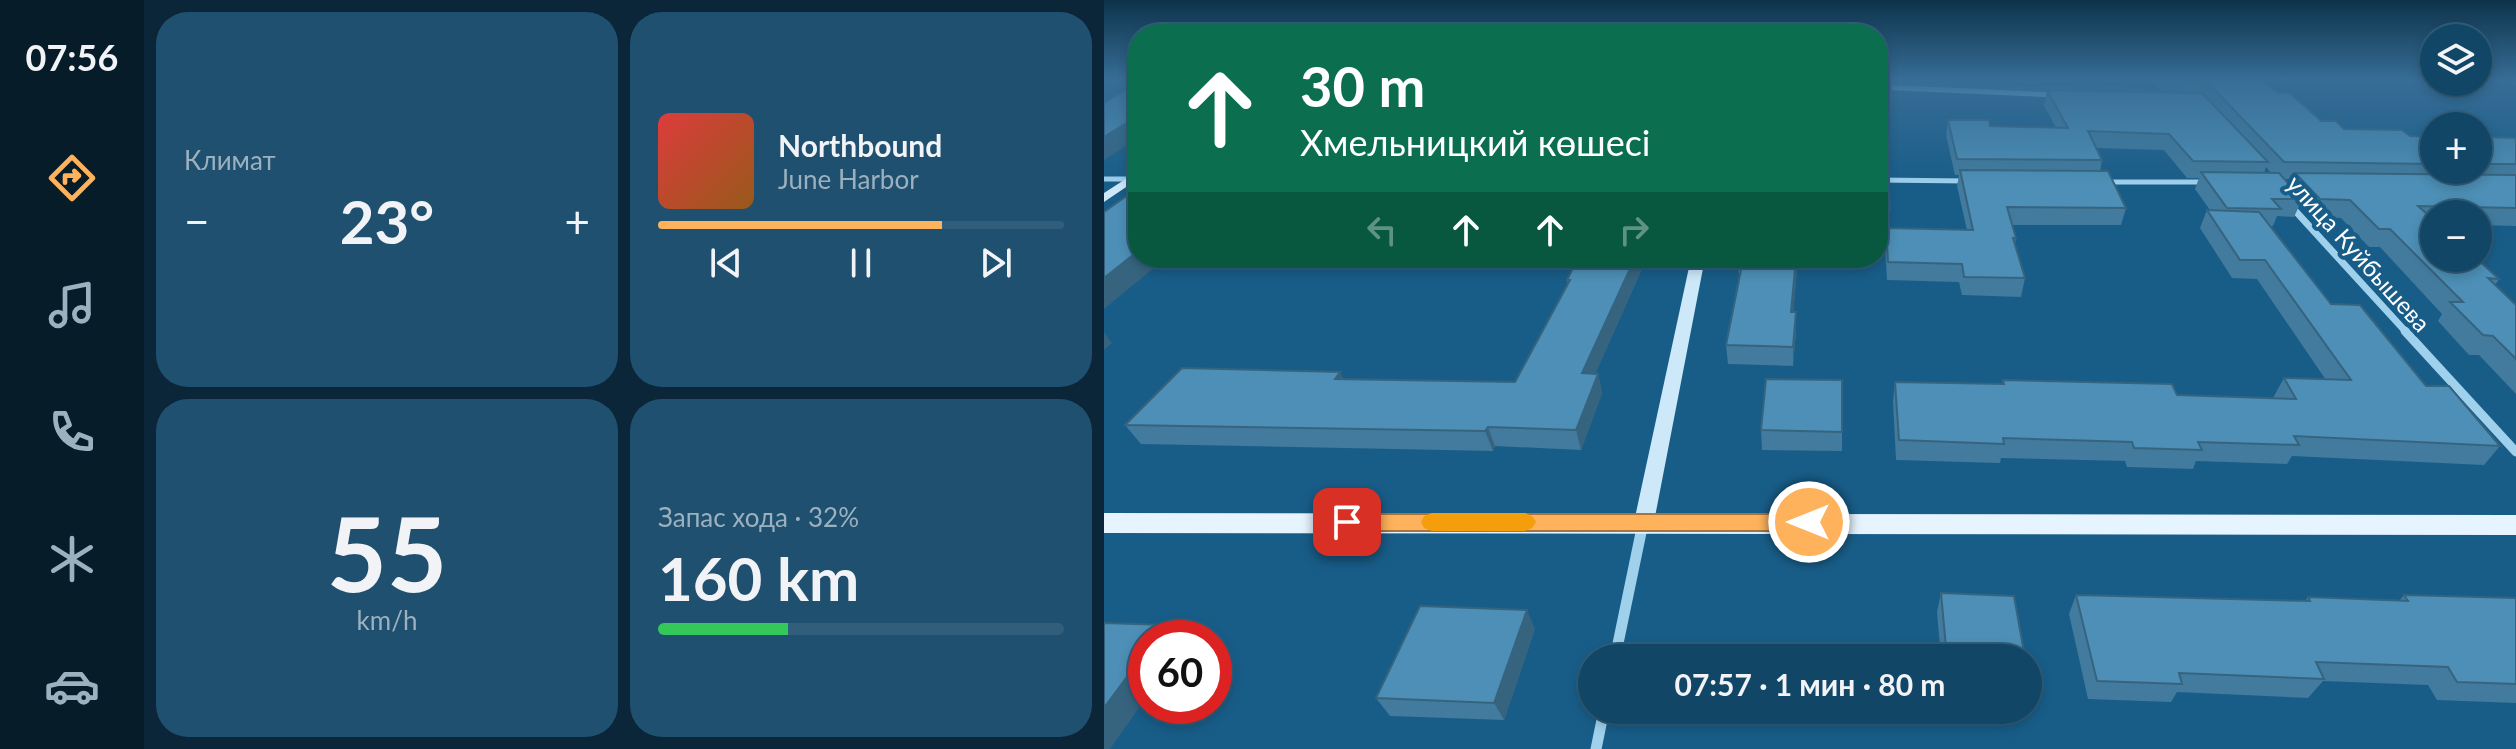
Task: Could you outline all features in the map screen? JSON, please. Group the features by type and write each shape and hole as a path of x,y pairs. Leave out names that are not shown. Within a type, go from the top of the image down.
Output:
{"main road":[{"path":"1104,198 1128,182"},
{"path":"1644,522 1696,268"},
{"path":"1104,523 2516,525"}],"street":[{"path":"1104,179 1128,178"},
{"path":"1888,180 1972,181"},
{"path":"2097,182 2207,182"},
{"name":"улица Куйбышева","path":"2280,194 2516,452"},
{"path":"1618,644 1644,522"},
{"path":"1596,749 1601,724"}],"building":[{"path":"1104,115 1128,115 1128,122 1104,137"},
{"path":"2061,115 2223,115 2268,162 2193,161 2169,134 2088,131 2102,160 1957,159 1948,120 1989,120 1990,126 2068,128"},
{"path":"2239,115 2314,115 2321,121 2336,121 2344,129 2402,130 2410,136 2420,136 2420,164 2284,162"},
{"path":"2492,137 2516,138 2516,164 2492,164"},
{"path":"1888,169 1890,210 1888,210"},
{"path":"1960,170 2108,171 2126,208 2007,207 2025,278 1964,277 1962,264 1888,262 1888,228 1973,230"},
{"path":"2201,172 2279,173 2302,199 2272,199 2281,209 2227,208"},
{"path":"2295,173 2420,174 2420,184 2492,184 2492,175 2516,175 2516,208 2492,208 2492,200 2420,200 2420,259 2390,229 2379,229 2350,200 2320,199"},
{"path":"1128,195 1128,259 1104,278 1104,212"},
{"path":"2207,210 2259,212 2331,304 2360,305 2426,386 2449,386 2500,446 2294,436 2299,445 2198,442 2202,450 2134,448 2132,442 2003,438 2004,444 1899,440 1895,382 2004,384 2003,380 2172,384 2177,395 2296,399 2284,378 2351,380 2265,260 2240,260"},
{"path":"1573,268 1630,268 1582,373 1598,374 1576,430 1125,425 1182,368 1340,372 1335,379 1515,382 1570,280 1567,280"},
{"path":"1741,268 1795,268 1791,312 1796,312 1793,347 1726,345"},
{"path":"2433,272 2491,272 2499,279 2488,278 2516,305 2516,359 2493,336 2483,335 2450,302 2463,302"},
{"path":"1766,379 1842,380 1842,432 1761,430"},
{"path":"1941,593 2014,596 2023,644 1946,644"},
{"path":"2076,595 2310,601 2308,597 2408,601 2404,595 2516,598 2516,684 2457,682 2448,667 2316,662 2324,679 2179,673 2182,684 2097,681"},
{"path":"1420,606 1527,610 1494,703 1376,698"},
{"path":"1104,623 1128,624 1128,675 1104,708"}],"slow traffic":[{"path":"1432,522 1525,522"}],"route":[{"path":"1347,522 1809,522"}]}
